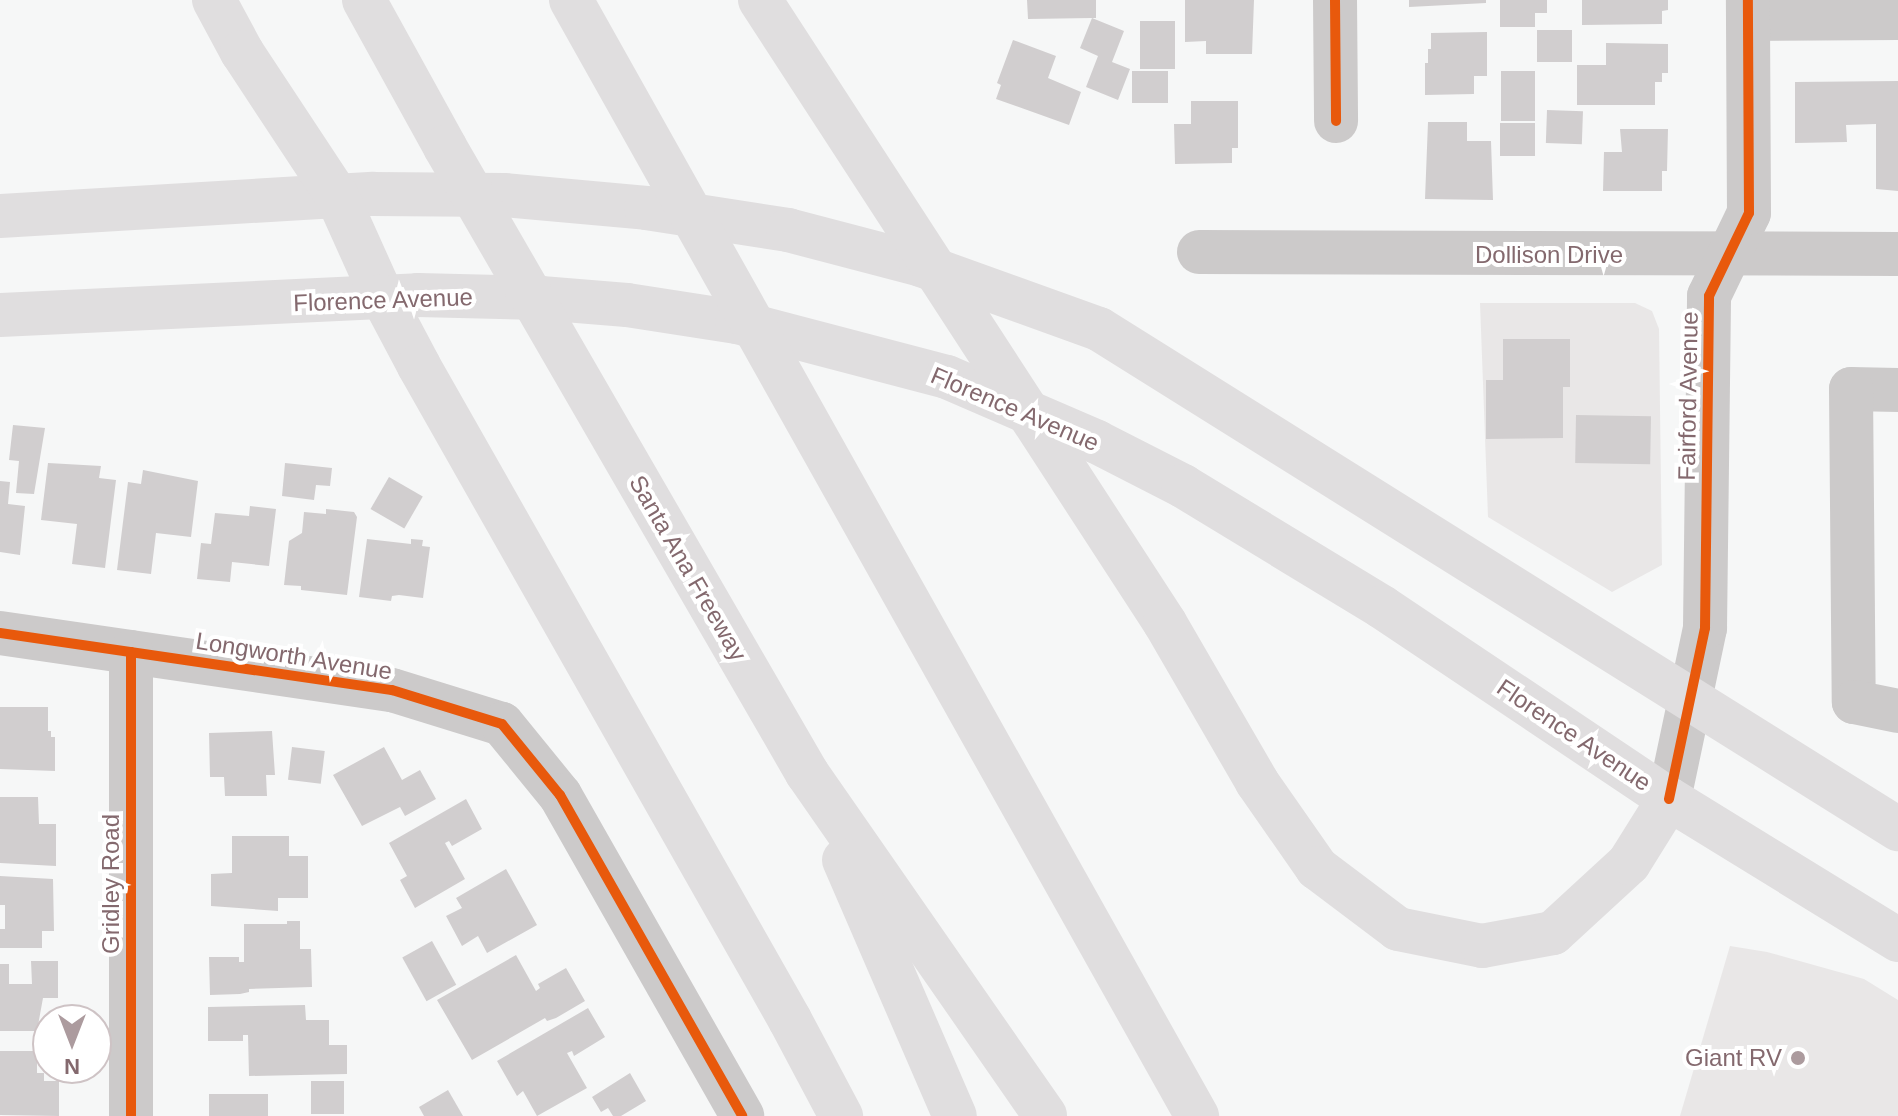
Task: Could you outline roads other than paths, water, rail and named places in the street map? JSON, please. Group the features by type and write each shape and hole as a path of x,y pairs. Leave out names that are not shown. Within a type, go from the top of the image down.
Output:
{"main road":[{"path":"214,0 242,52 355,195 400,296 841,1116"},
{"name":"Santa Ana Freeway","path":"364,0 445,147 807,773 1045,1116"},
{"path":"571,0 1197,1116"},
{"path":"760,0 1165,623 1257,782 1317,868 1398,929 1482,946 1553,933 1629,863 1669,799"},
{"path":"0,216 355,195 576,200 788,230 921,265 1099,329 1898,829"},
{"name":"Florence Avenue","path":"0,315 400,296 541,298 627,305 737,322 884,358 1008,401 1183,486 1382,607 1669,799 1898,940"},
{"path":"807,773 955,1116"}],"street":[{"path":"1335,0 1336,121"},
{"name":"Fairford Avenue","path":"1669,799 1705,628 1709,296 1749,213 1748,10"},
{"path":"1748,10 1898,18"},
{"name":"Dollison Drive","path":"1199,252 1729,256 1898,254"},
{"path":"1898,390 1851,389 1854,702 1898,711"},
{"name":"Longworth Avenue","path":"0,633 392,690 502,724 560,795 742,1116"},
{"name":"Gridley Road","path":"131,652 131,1116"}],"place":[{"name":"Giant RV","path":"1798,1058"}]}
